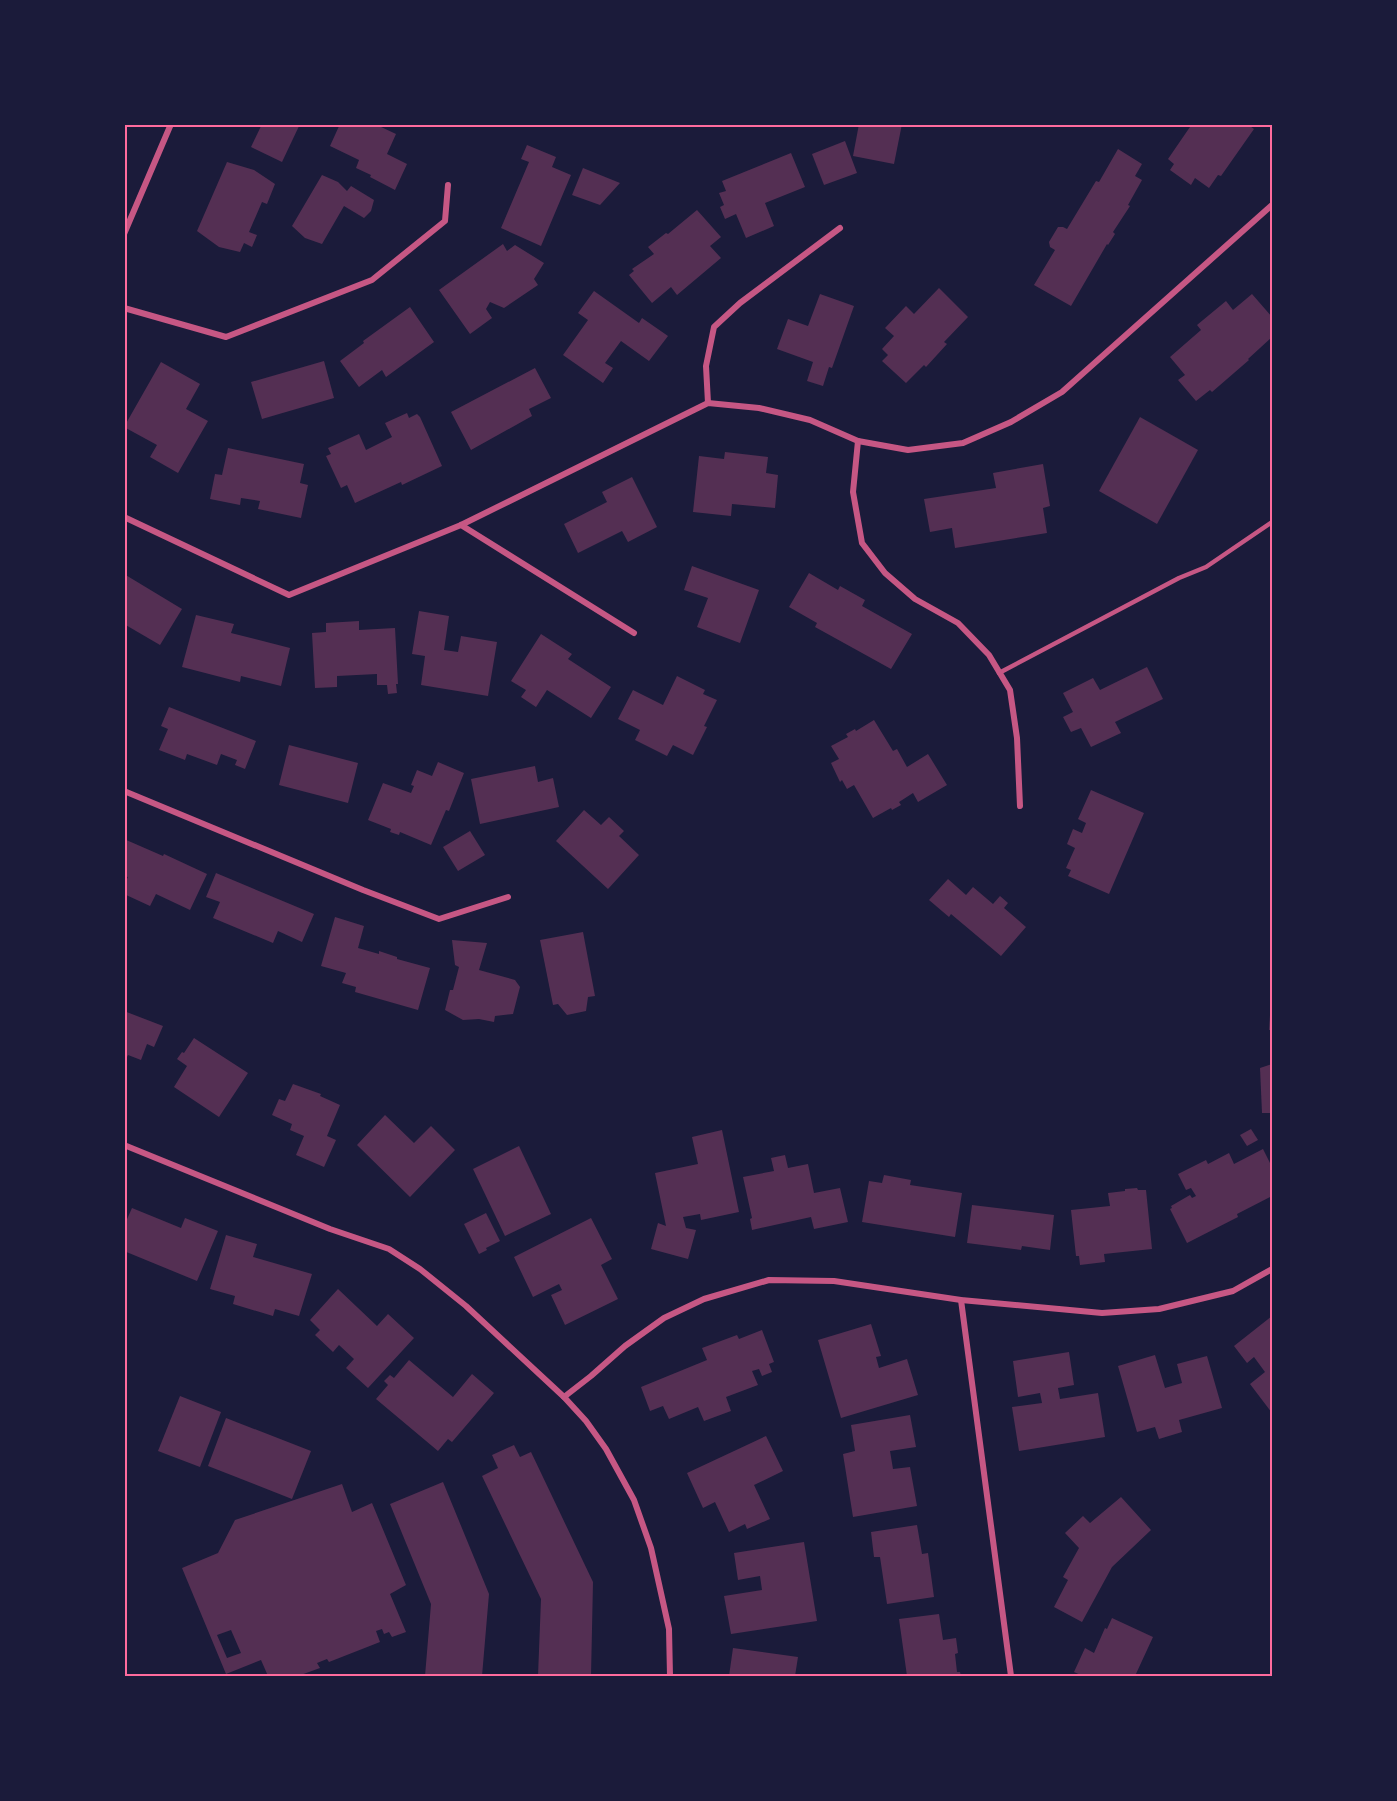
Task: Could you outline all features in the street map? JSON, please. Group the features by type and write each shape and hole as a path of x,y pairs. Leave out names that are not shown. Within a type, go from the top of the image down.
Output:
{"street":[{"path":"124,234 171,124"},
{"path":"124,308 226,337 372,280 445,221 448,185"},
{"path":"124,517 289,595 461,525 708,403 759,408 810,420 858,441 908,450 963,443 1011,422 1062,392 1272,205"},
{"path":"708,403 706,366 714,327 740,303 840,228"},
{"path":"858,441 853,492 862,543 885,573 915,599 958,623 989,655 1010,690 1017,738 1020,806"},
{"path":"461,525 634,633"},
{"path":"124,791 439,919 508,897"},
{"path":"124,1145 330,1229 389,1249 420,1269 466,1306 564,1397 586,1421 606,1449 634,1500 651,1548 669,1629 670,1677"},
{"path":"564,1397 625,1346 664,1318 704,1299 768,1280 834,1281 961,1300 1102,1313 1159,1308 1233,1291 1272,1269"},
{"path":"961,1300 1011,1677"}],"lane":[{"path":"999,673 1179,578 1206,567 1272,522"}],"building":[{"path":"262,124 300,124 282,162 251,147"},
{"path":"340,124 379,124 396,134 387,154 407,164 395,190 356,168 359,160 330,146"},
{"path":"859,124 902,124 894,164 853,156"},
{"path":"1192,124 1247,124 1254,129 1221,176 1218,175 1209,188 1195,178 1191,185 1170,170 1174,164 1168,159"},
{"path":"845,141 857,173 824,185 812,154"},
{"path":"527,145 556,157 552,167 571,175 541,246 501,228 529,162 521,159"},
{"path":"1118,149 1142,164 1135,176 1142,180 1128,205 1130,206 1113,232 1115,234 1071,306 1034,285 1055,250 1050,247 1049,242 1058,227 1067,229"},
{"path":"791,153 805,187 765,203 774,226 746,238 736,214 725,219 720,207 724,205 719,193 726,191 722,181"},
{"path":"227,162 254,170 275,184 267,204 262,202 249,232 257,235 252,247 244,243 240,252 219,247 197,231"},
{"path":"583,168 620,183 600,205 572,195"},
{"path":"322,175 338,182 347,191 351,186 374,200 371,211 364,218 344,206 322,244 305,238 292,226"},
{"path":"697,210 721,237 710,246 721,258 677,295 671,287 652,303 629,275 634,271 632,269 654,254 648,247"},
{"path":"503,244 507,251 515,245 544,263 534,279 538,285 504,308 490,302 486,309 492,318 470,334 439,290"},
{"path":"939,288 968,317 944,342 947,344 926,367 924,365 906,383 882,361 888,355 882,349 894,336 885,328 906,306 914,314"},
{"path":"594,291 639,323 642,318 668,336 649,361 621,341 605,363 613,368 603,383 563,355 588,320 578,313"},
{"path":"820,294 854,306 832,368 829,367 823,386 807,381 813,362 777,349 788,319 808,326"},
{"path":"1252,294 1272,317 1272,337 1212,392 1210,390 1196,401 1178,380 1185,375 1170,357 1201,330 1197,325 1226,301 1233,310"},
{"path":"410,307 434,342 386,377 382,370 359,387 340,361"},
{"path":"324,361 334,398 262,419 251,382"},
{"path":"161,362 200,384 186,409 208,421 178,473 150,457 157,445 124,427"},
{"path":"535,368 551,398 529,409 532,416 471,450 451,412"},
{"path":"407,413 409,418 417,414 420,417 442,466 402,485 401,482 355,503 347,485 341,488 326,456 331,454 328,448 359,434 366,450 392,437 385,423"},
{"path":"1140,417 1198,450 1157,524 1099,491"},
{"path":"228,448 304,464 300,483 308,485 301,518 258,509 260,501 241,498 240,505 210,499 215,474 222,475"},
{"path":"725,452 768,457 766,473 778,475 775,508 732,504 731,516 693,512 699,456 724,459"},
{"path":"1043,464 1050,506 1043,508 1047,533 955,548 952,528 930,532 924,499 996,488 993,473"},
{"path":"632,477 657,527 628,542 622,531 578,553 564,524 607,502 602,492"},
{"path":"692,566 759,590 740,643 697,627 708,598 684,590"},
{"path":"809,573 838,590 840,586 865,600 862,606 912,634 891,669 815,627 817,623 789,607"},
{"path":"124,574 182,609 160,645 124,624"},
{"path":"419,611 449,616 444,650 458,652 461,636 497,642 488,696 421,685 425,656 412,654"},
{"path":"196,615 234,624 231,633 290,648 281,686 241,676 240,682 182,667"},
{"path":"359,621 359,630 395,628 397,693 388,694 387,685 377,685 377,674 337,676 337,687 315,688 312,633 326,632 326,623"},
{"path":"541,634 572,654 568,659 611,687 591,718 547,690 536,707 521,697 526,690 511,681"},
{"path":"1147,667 1163,699 1115,722 1121,733 1091,747 1081,728 1071,732 1063,717 1073,712 1063,693 1093,678 1100,690"},
{"path":"677,676 705,690 703,694 717,700 693,755 673,745 667,756 635,740 640,730 618,719 633,690 663,705"},
{"path":"169,707 256,741 245,769 235,765 237,760 221,754 217,765 187,754 185,760 159,750 168,729 161,726"},
{"path":"874,720 893,751 897,749 907,767 928,754 947,785 918,802 913,793 899,802 901,805 873,818 854,785 847,789 842,780 840,782 831,763 839,759 831,746 848,737 846,734"},
{"path":"289,745 358,763 348,803 279,785"},
{"path":"438,762 464,773 449,811 446,810 431,845 400,832 399,835 390,832 391,829 368,820 383,783 411,793 414,786 411,785 417,770 432,776"},
{"path":"535,766 538,782 553,778 559,807 480,824 471,779"},
{"path":"1091,790 1144,813 1109,894 1068,876 1071,870 1066,868 1075,848 1067,844 1073,829 1082,833 1086,823 1078,819"},
{"path":"584,810 601,825 609,817 624,831 619,836 639,855 608,889 556,841"},
{"path":"470,831 485,855 458,871 443,847"},
{"path":"124,839 207,874 190,910 156,894 150,906 124,894 127,886 124,885 128,877 124,876"},
{"path":"216,873 314,914 302,942 278,931 273,943 213,918 220,902 206,897"},
{"path":"948,879 966,895 973,887 993,904 1000,896 1008,903 1004,908 1026,927 1001,956 951,914 949,917 929,900"},
{"path":"335,917 364,926 358,948 379,954 379,951 397,957 397,959 430,968 418,1010 355,992 356,987 342,983 346,973 321,966"},
{"path":"583,932 595,996 588,997 586,1011 567,1015 558,1004 553,1005 540,940"},
{"path":"452,940 487,943 479,970 515,980 520,987 513,1014 495,1016 494,1022 479,1019 463,1020 445,1010 459,967 455,965"},
{"path":"1271,1000 1272,1030 1269,1030"},
{"path":"124,1011 163,1026 154,1047 147,1044 141,1060 128,1055 124,1063"},
{"path":"194,1038 248,1073 219,1117 174,1087 187,1066 177,1059"},
{"path":"1272,1064 1272,1113 1262,1113 1260,1068"},
{"path":"293,1084 321,1094 320,1096 340,1105 327,1136 336,1140 324,1167 296,1155 304,1136 290,1130 292,1124 272,1115 279,1099 285,1101"},
{"path":"385,1115 414,1143 431,1126 455,1150 410,1197 357,1145"},
{"path":"1251,1129 1258,1140 1247,1146 1240,1135"},
{"path":"722,1130 739,1212 701,1220 700,1214 683,1217 686,1228 696,1230 688,1259 651,1249 658,1223 666,1226 655,1173 698,1164 692,1137"},
{"path":"519,1146 551,1214 505,1236 473,1169"},
{"path":"1263,1149 1272,1167 1272,1196 1237,1214 1238,1217 1187,1243 1170,1209 1171,1206 1190,1195 1192,1198 1196,1196 1191,1188 1186,1190 1178,1174 1206,1160 1208,1164 1229,1153 1234,1164"},
{"path":"785,1155 788,1168 808,1164 814,1193 840,1188 848,1222 814,1229 811,1217 752,1230 750,1219 752,1218 743,1177 774,1171 771,1158"},
{"path":"884,1175 911,1180 910,1185 962,1193 955,1237 862,1222 869,1181 882,1183"},
{"path":"1137,1188 1146,1190 1152,1249 1104,1254 1105,1262 1080,1265 1079,1256 1076,1256 1071,1210 1110,1206 1108,1193"},
{"path":"972,1205 1054,1215 1050,1250 1022,1246 1021,1250 967,1243"},
{"path":"132,1208 181,1228 185,1218 218,1231 197,1281 124,1251 124,1226"},
{"path":"486,1213 500,1241 479,1254 464,1224"},
{"path":"591,1218 612,1259 601,1265 618,1299 565,1325 551,1295 562,1290 559,1284 533,1297 514,1257"},
{"path":"226,1235 257,1244 253,1257 312,1274 299,1316 275,1309 273,1316 233,1304 235,1296 210,1289"},
{"path":"338,1289 377,1326 388,1314 414,1338 368,1388 346,1368 354,1359 339,1345 333,1352 315,1335 320,1330 310,1320"},
{"path":"1272,1316 1272,1413 1250,1384 1265,1372 1254,1357 1247,1363 1234,1346"},
{"path":"871,1324 881,1356 876,1357 879,1368 907,1359 918,1395 841,1418 818,1340"},
{"path":"762,1330 774,1362 769,1364 772,1372 762,1376 759,1369 752,1371 758,1385 726,1397 731,1411 704,1421 698,1407 669,1419 663,1406 650,1411 641,1387 707,1360 702,1348 737,1335 739,1339"},
{"path":"1069,1352 1074,1385 1058,1388 1060,1399 1098,1393 1105,1437 1019,1451 1012,1407 1042,1403 1040,1393 1018,1397 1013,1361"},
{"path":"1155,1355 1165,1388 1182,1383 1177,1364 1207,1356 1222,1408 1179,1420 1182,1432 1159,1439 1155,1427 1137,1432 1118,1366"},
{"path":"409,1360 453,1397 472,1374 494,1393 452,1442 448,1439 438,1451 376,1399 388,1385 384,1381 390,1375 394,1378"},
{"path":"180,1396 221,1412 200,1467 158,1451"},
{"path":"910,1415 916,1447 890,1451 893,1469 910,1467 917,1506 853,1517 843,1454 855,1451 851,1425"},
{"path":"226,1418 311,1451 292,1499 208,1466"},
{"path":"766,1436 783,1471 754,1485 770,1519 747,1529 745,1524 729,1532 715,1502 703,1508 687,1473"},
{"path":"514,1445 520,1457 531,1452 593,1582 591,1676 538,1676 541,1599 482,1476 498,1468 492,1455"},
{"path":"443,1482 489,1594 482,1676 425,1676 431,1604 390,1504"},
{"path":"342,1484 352,1512 372,1503 406,1585 390,1594 406,1632 392,1637 389,1632 384,1634 382,1629 376,1631 380,1642 329,1662 327,1659 317,1663 320,1668 298,1676 268,1676 261,1660 226,1674 182,1568 218,1553 235,1520","holes":["231,1630 241,1653 227,1658 217,1635"]},
{"path":"1121,1497 1151,1530 1112,1567 1082,1622 1054,1607 1068,1580 1063,1577 1079,1548 1065,1533 1083,1516 1090,1523"},
{"path":"917,1525 922,1554 928,1553 934,1597 887,1604 880,1557 874,1557 871,1532"},
{"path":"804,1542 817,1621 731,1634 724,1596 762,1590 760,1576 738,1580 734,1553"},
{"path":"939,1614 943,1640 956,1638 957,1672 960,1672 961,1676 907,1676 899,1619"},
{"path":"1112,1618 1153,1637 1135,1676 1083,1676 1074,1672 1085,1648 1094,1653"},
{"path":"733,1648 798,1657 795,1676 729,1676"}]}
